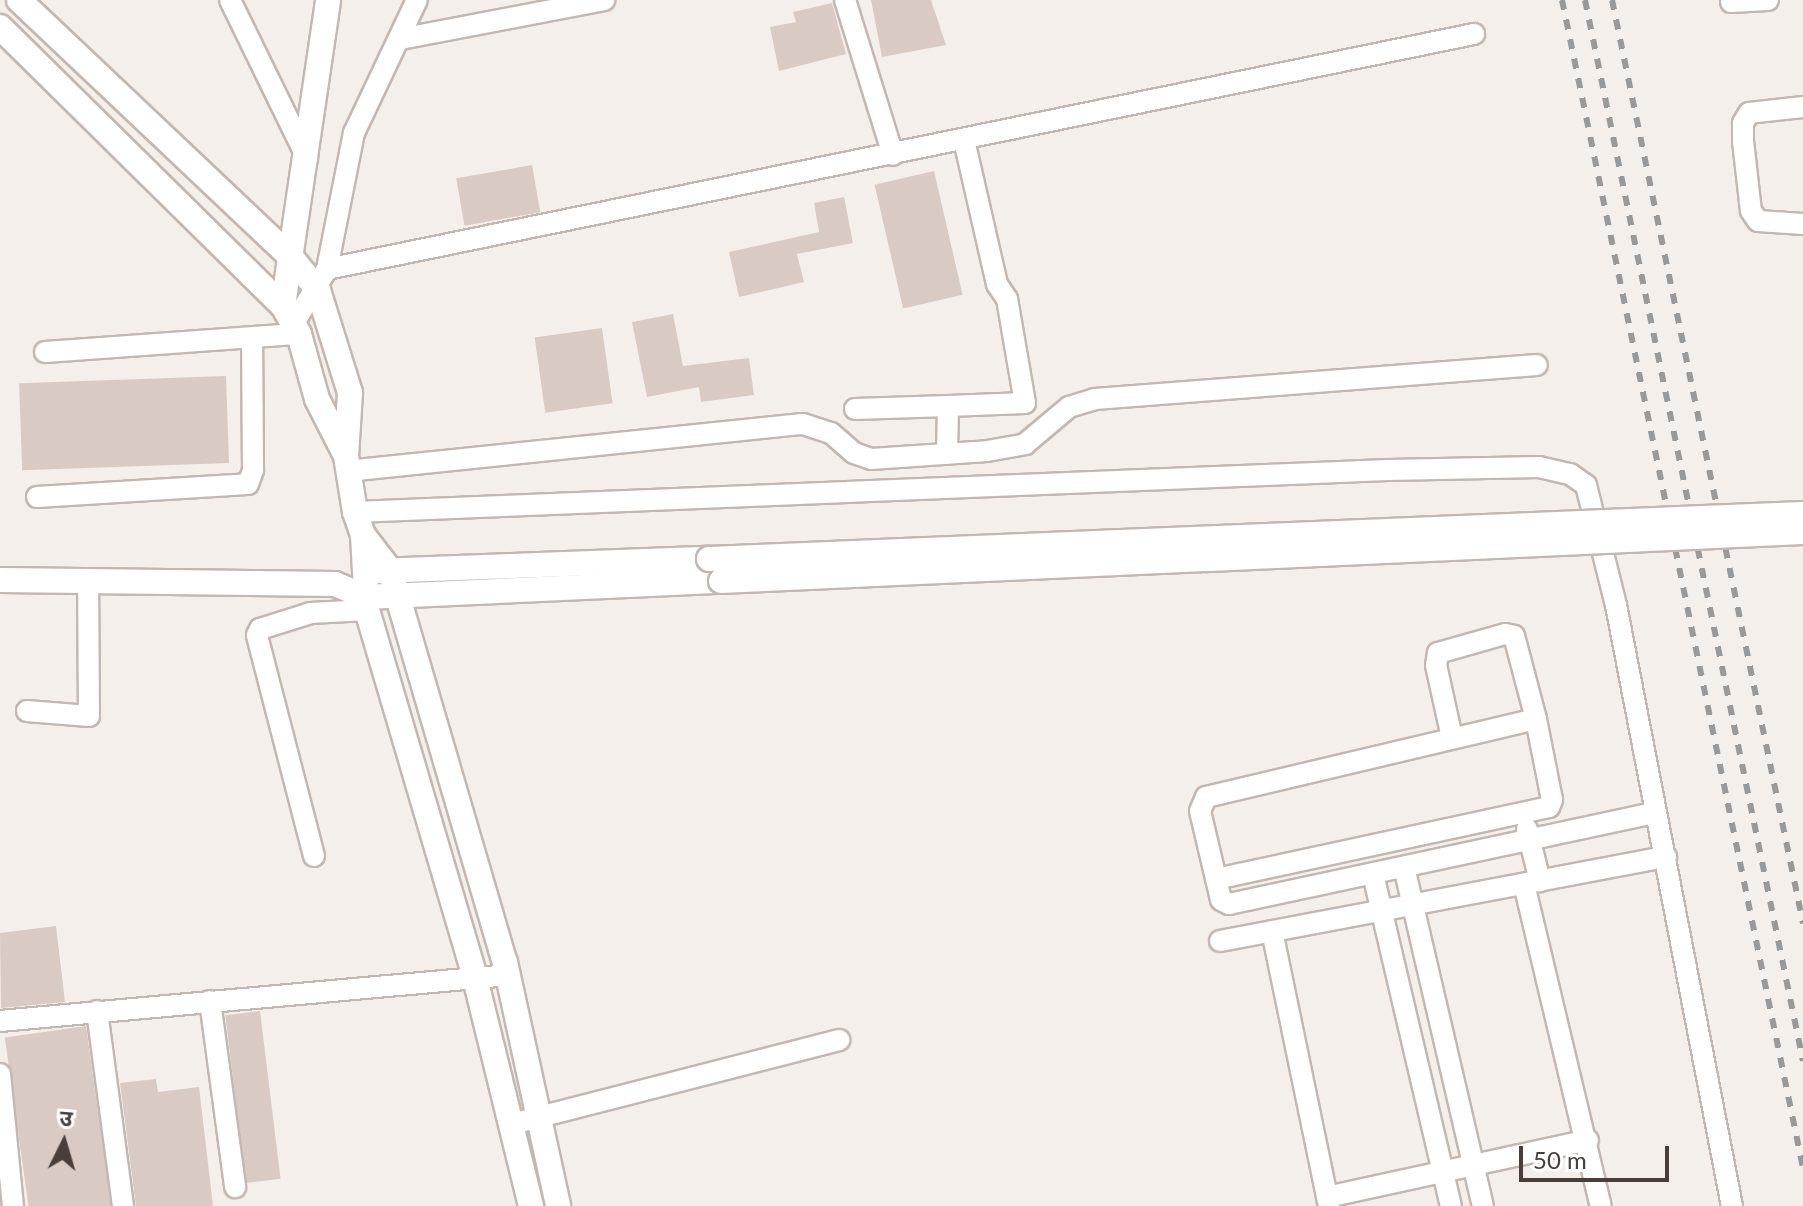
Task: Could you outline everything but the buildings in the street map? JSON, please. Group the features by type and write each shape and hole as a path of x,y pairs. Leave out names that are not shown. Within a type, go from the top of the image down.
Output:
{"street":[{"path":"19,0 291,257 323,279 350,393 346,463"},
{"path":"230,0 307,158"},
{"path":"328,0 291,257 292,321 317,399 346,463 359,523 366,604 475,978 531,1206"},
{"path":"45,352 252,338 292,321 323,279 354,133 417,0"},
{"path":"400,39 604,0"},
{"path":"845,0 893,155"},
{"path":"1731,2 1768,0"},
{"path":"0,27 292,321"},
{"path":"323,279 893,155 1474,34"},
{"path":"1803,107 1749,113 1743,141 1751,211 1758,221 1803,224"},
{"path":"855,409 1025,403 1007,299 997,284 964,140"},
{"path":"37,497 248,484 253,470 252,338"},
{"path":"346,463 803,424 831,433 854,453 871,459 941,454 1025,444 1069,407 1095,399 1537,365"},
{"path":"937,490 948,406"},
{"path":"359,523 937,490 1403,469 1539,467 1570,474 1586,485 1616,605 1732,1206"},
{"path":"0,580 335,584 362,571 1803,514"},
{"path":"359,523 390,570 509,975 558,1206"},
{"path":"314,856 257,635 260,629 311,613 340,610 397,596 1803,532"},
{"path":"27,711 89,716 88,579"},
{"path":"335,584 366,604"},
{"path":"1216,879 1549,807 1552,800 1518,640 1505,634 1438,653 1436,665 1452,738"},
{"path":"1536,719 1206,797 1200,811 1221,900 1229,904 1655,813"},
{"path":"1523,813 1530,840 1532,882 1601,1206"},
{"path":"1220,941 1666,857"},
{"path":"1404,867 1483,1206"},
{"path":"1373,874 1451,1206"},
{"path":"1272,931 1328,1202 1443,1172 1588,1140"},
{"path":"0,1021 509,975"},
{"path":"210,1001 235,1187"},
{"path":"97,1011 123,1206"},
{"path":"512,1124 839,1040"},
{"path":"0,1074 13,1206"}],"railway":[{"path":"1562,0 1803,1168"},
{"path":"1585,0 1803,1061"},
{"path":"1612,0 1803,923"}]}
